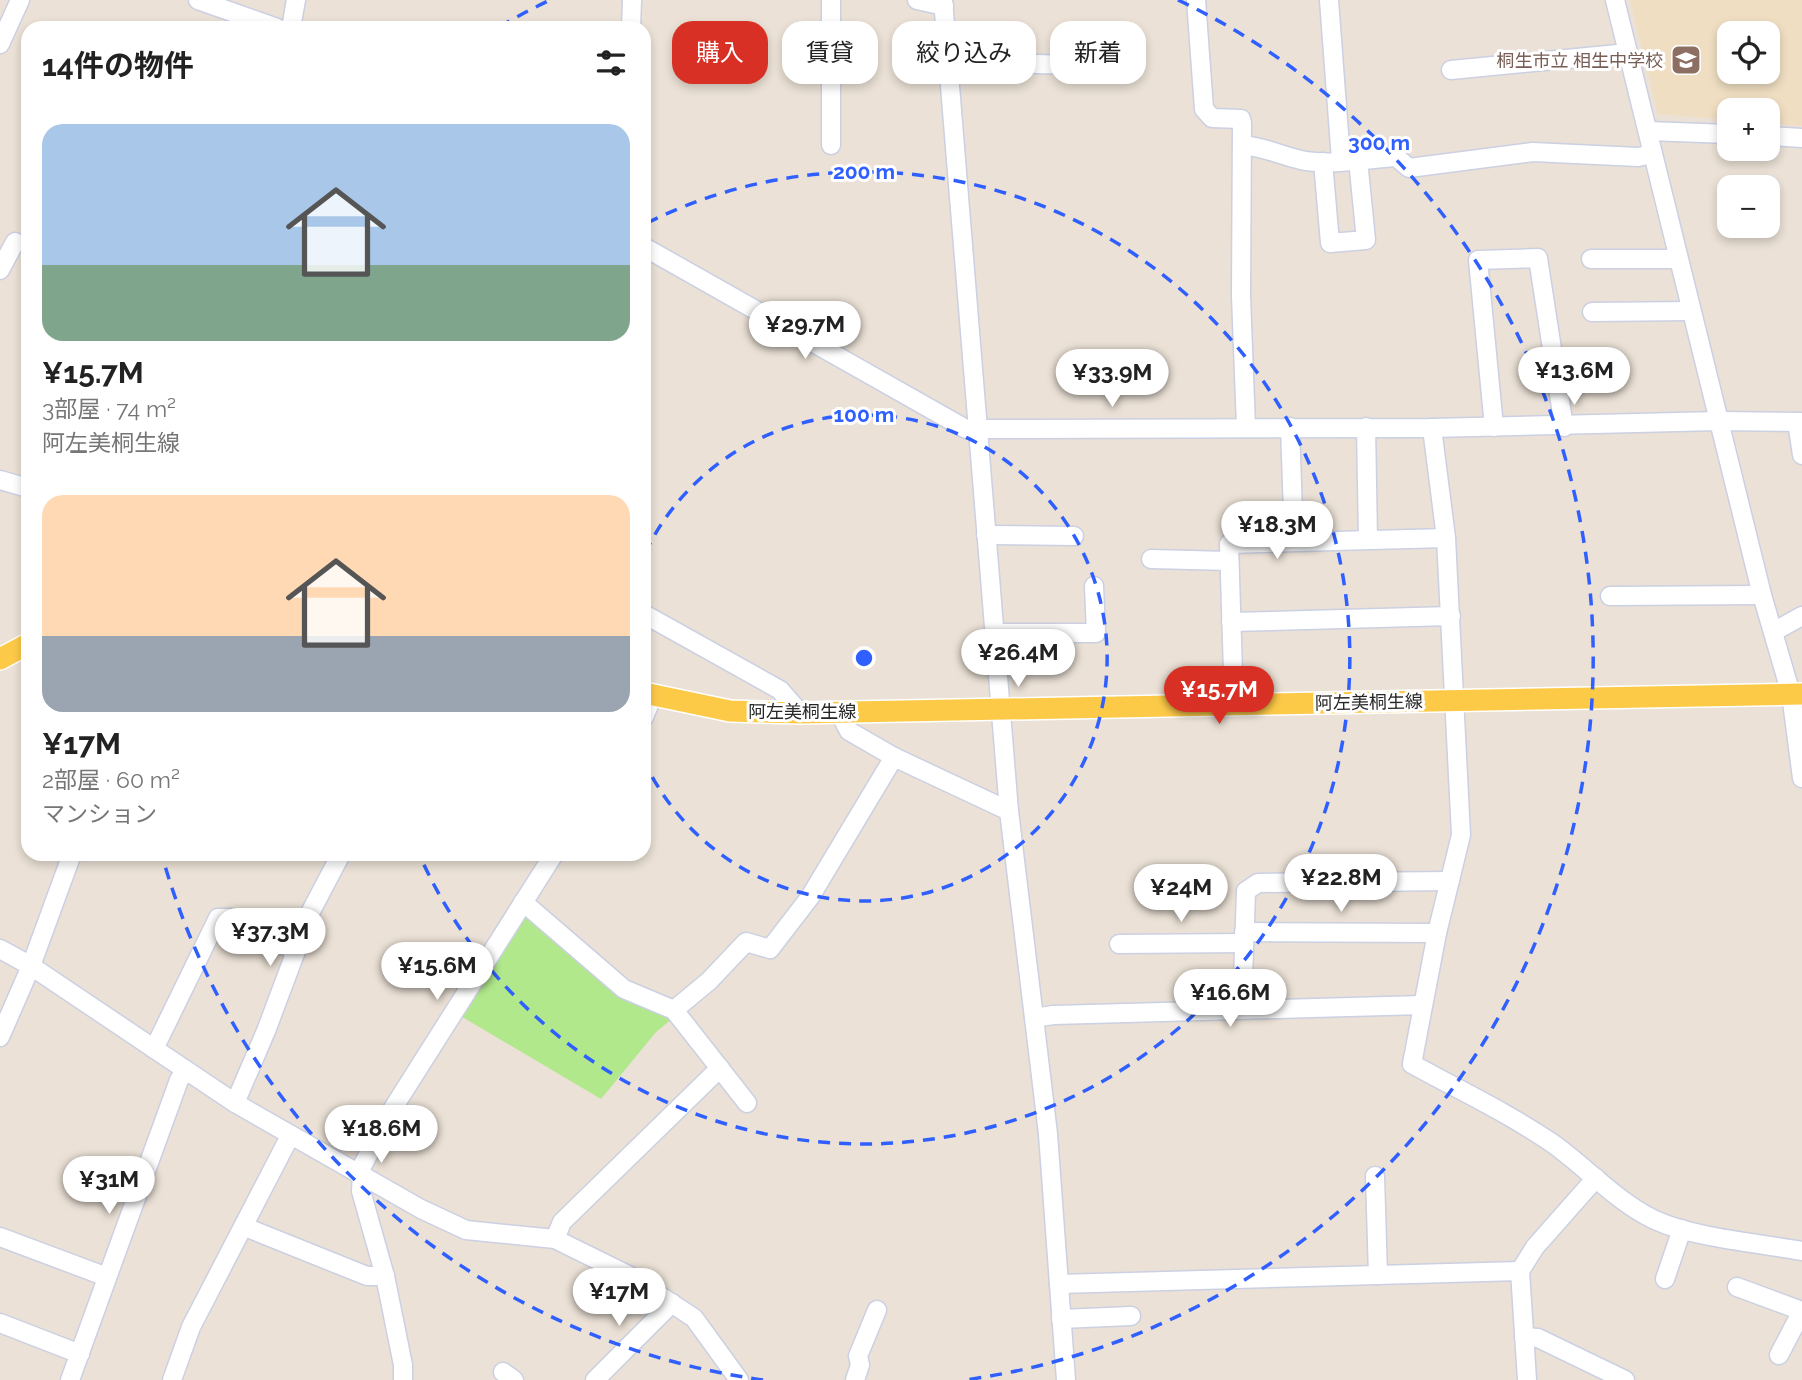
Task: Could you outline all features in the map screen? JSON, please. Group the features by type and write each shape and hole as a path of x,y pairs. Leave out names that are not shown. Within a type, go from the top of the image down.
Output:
{"main road":[{"path":"0,659 21,648"},
{"name":"阿左美桐生線","path":"651,695 730,711 800,713 1797,694"}],"street":[{"path":"0,44 20,0"},
{"path":"198,0 255,21"},
{"path":"292,21 296,0"},
{"path":"631,21 632,0"},
{"path":"831,0 831,145"},
{"path":"916,0 944,3 946,21"},
{"path":"1329,0 1341,160"},
{"path":"1615,0 1762,595 1797,694 1802,778"},
{"path":"1197,8 1204,109 1212,118 1241,119 1246,427"},
{"path":"1451,70 1628,53"},
{"path":"952,84 1000,709 1018,905 1048,1134 1066,1380"},
{"path":"1648,131 1717,134"},
{"path":"1780,137 1802,138"},
{"path":"1242,145 1277,150 1299,160 1396,157 1409,168 1533,152 1638,157 1653,154"},
{"path":"1,267 15,242"},
{"path":"651,251 966,429 1564,427 1718,421 1800,422 1802,455"},
{"path":"1494,427 1478,261 1538,258 1564,427"},
{"path":"1591,259 1678,259"},
{"path":"1592,312 1691,311"},
{"path":"1290,427 1294,541"},
{"path":"1366,428 1368,539"},
{"path":"1432,428 1446,538 1461,835 1437,933 1412,1064 1521,1123 1588,1168 1596,1178 1647,1216 1682,1229 1802,1251"},
{"path":"0,480 21,486"},
{"path":"986,535 1074,536"},
{"path":"1234,705 1229,544 1446,538"},
{"path":"1152,559 1229,561"},
{"path":"995,633 1096,633 1094,586"},
{"path":"1610,596 1762,595"},
{"path":"1231,622 1451,616"},
{"path":"1773,632 1802,616"},
{"path":"651,618 780,690 800,713"},
{"path":"839,712 849,731 894,757 1009,811"},
{"path":"674,1010 718,973 746,942 770,949 780,940 810,897 894,757"},
{"path":"0,1037 31,966 69,861"},
{"path":"235,1102 266,1031 311,911 337,861"},
{"path":"403,1380 404,1365 385,1276 361,1191 360,1175 390,1113 549,861"},
{"path":"1242,1009 1245,891 1258,883 1450,881"},
{"path":"523,902 624,989 674,1010 747,1103"},
{"path":"154,1049 218,918 230,918 296,951"},
{"path":"1119,944 1244,937 1437,933"},
{"path":"0,949 31,966 235,1102 360,1175 466,1230 555,1239 629,1276 694,1318 730,1376"},
{"path":"1034,1018 1053,1014 1423,1005"},
{"path":"555,1239 562,1222 720,1068"},
{"path":"71,1380 179,1080 186,1070"},
{"path":"172,1380 191,1327 290,1136"},
{"path":"1375,1175 1378,1275"},
{"path":"1527,1380 1520,1271 1535,1247 1596,1178"},
{"path":"245,1227 367,1276 385,1276"},
{"path":"1665,1279 1682,1229"},
{"path":"0,1237 107,1277"},
{"path":"1059,1284 1520,1271"},
{"path":"1737,1287 1802,1311 1779,1355"},
{"path":"595,1380 671,1303"},
{"path":"855,1380 860,1365 858,1356 877,1310"},
{"path":"1061,1319 1131,1316"},
{"path":"0,1322 80,1354"},
{"path":"1524,1337 1538,1338 1625,1380"}],"shaded area":[{"name":"桐生市立 相生中学校","path":"1630,0 1802,0 1802,126 1780,124 1780,98 1717,98 1717,119 1658,114"}],"green space":[{"path":"521,917 535,921 616,995 673,1018 656,1032 601,1099 459,1015"}],"place":[{"name":"桐生市立 相生中学校","path":"1686,60"}]}
